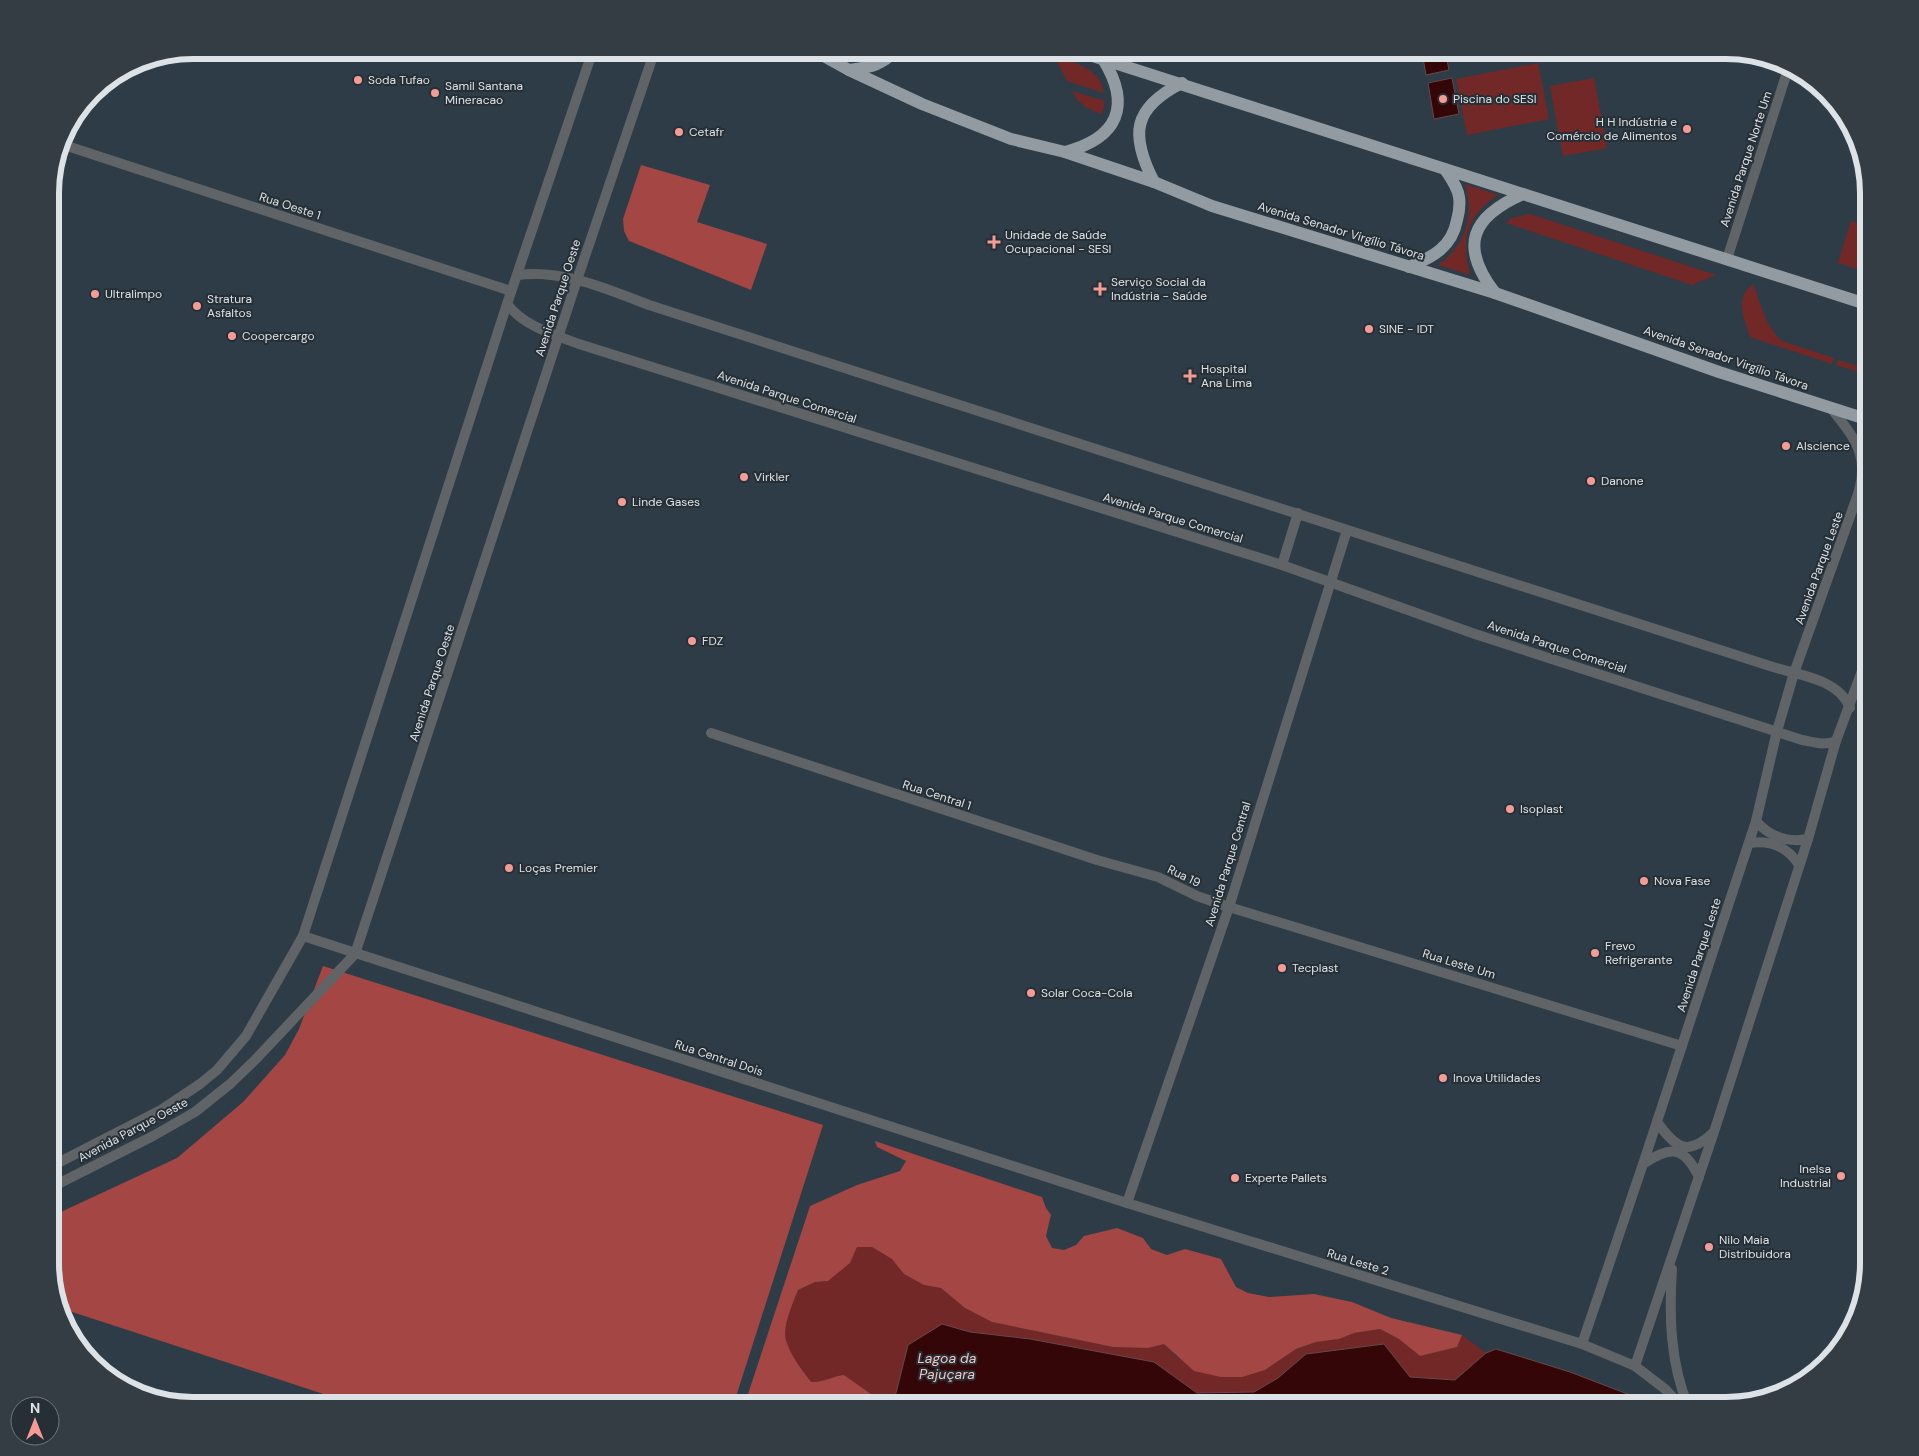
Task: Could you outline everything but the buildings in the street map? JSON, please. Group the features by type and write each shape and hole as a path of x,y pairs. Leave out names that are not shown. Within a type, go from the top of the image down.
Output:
{"main road":[{"name":"Avenida Senador Virgílio Távora","path":"829,59 922,104 1011,139 1066,152 1154,182 1212,206 1495,293 1719,372 1860,417"},
{"path":"849,70 875,66 887,59"},
{"path":"1103,59 1860,302"},
{"path":"1066,152 1084,147 1098,140 1112,124 1116,115 1118,101 1116,83 1103,59"},
{"path":"1154,182 1142,159 1138,139 1140,123 1154,100 1182,83"},
{"path":"1409,267 1440,251 1453,235 1456,227 1459,196 1445,169"},
{"path":"1495,293 1485,280 1478,265 1475,253 1478,231 1482,220 1491,212 1523,194"}],"street":[{"name":"Avenida Parque Oeste","path":"59,1162 161,1110 200,1084 217,1070 246,1036 303,936 507,304 590,59"},
{"name":"Avenida Parque Oeste","path":"59,1183 153,1136 195,1112 230,1084 355,954 577,280 652,59"},
{"name":"Avenida Parque Norte Um","path":"1727,259 1787,73"},
{"name":"Rua Oeste 1","path":"67,146 512,291"},
{"path":"517,275 544,273 602,287 649,305 1817,680 1830,685 1847,701 1850,708"},
{"name":"Avenida Parque Comercial","path":"507,304 524,320 559,336 918,452 1282,566 1484,637 1778,731 1821,744 1830,744 1836,741"},
{"name":"Avenida Parque Leste","path":"1830,407 1851,434 1859,449 1860,456"},
{"name":"Avenida Parque Leste","path":"1582,1344 1749,843 1794,673 1858,494 1860,482"},
{"path":"1282,566 1298,513"},
{"name":"Avenida Parque Central","path":"1127,1203 1229,907 1347,530"},
{"path":"1635,1366 1699,1178 1800,865 1836,741 1860,679"},
{"name":"Rua Central 1","path":"711,733 1097,860 1158,877"},
{"path":"1756,821 1766,832 1780,838 1794,841 1808,839"},
{"path":"1749,843 1776,844 1787,851 1800,865"},
{"name":"Rua 19","path":"1158,877 1198,896 1229,907"},
{"name":"Rua Leste Um","path":"1229,907 1682,1046"},
{"name":"Rua Central Dois","path":"303,936 1127,1203"},
{"path":"1657,1122 1674,1143 1682,1146 1697,1146 1714,1132"},
{"path":"1643,1164 1658,1154 1675,1152 1689,1158 1699,1178"},
{"name":"Rua Leste 2","path":"1127,1203 1582,1344"},
{"path":"1672,1259 1670,1293 1672,1346 1685,1397"},
{"path":"1582,1344 1635,1366 1673,1397"}],"shaded area":[{"path":"184,59 1726,59 1761,63 1786,73 1808,86 1833,111 1846,133 1858,166 1860,184 1860,1272 1858,1290 1850,1315 1833,1345 1808,1370 1786,1383 1761,1393 1726,1397 184,1397 166,1395 150,1390 133,1383 111,1370 86,1345 73,1323 61,1290 59,1272 59,184 61,166 69,141 81,118 104,92 118,81 141,69 166,61"},
{"path":"1056,59 1063,59 1085,67 1097,77 1102,84 1104,93 1067,81"},
{"path":"1538,63 1549,119 1467,135 1456,79"},
{"path":"1594,78 1607,148 1563,156 1550,86"},
{"path":"1072,91 1105,101 1102,114 1084,106"},
{"path":"641,165 710,185 697,222 767,244 751,290 629,241 624,231 623,219"},
{"path":"1465,184 1498,195 1479,211 1469,229 1466,239 1466,250 1470,275 1438,265 1455,249 1465,230 1469,208"},
{"path":"1530,214 1716,275 1692,285 1506,223 1512,218"},
{"path":"1851,221 1860,224 1860,270 1838,263"},
{"path":"1753,284 1764,315 1776,336 1782,341 1834,358 1832,364 1750,337 1743,315 1742,302 1747,290"},
{"path":"1838,360 1860,366 1860,372 1836,365"},
{"path":"323,966 823,1125 736,1397 332,1397 68,1311 61,1290 59,1272 59,1213 177,1158 243,1102 285,1055 299,1029"},
{"path":"875,1141 1042,1197 1051,1215 1046,1236 1052,1248 1064,1250 1076,1245 1084,1236 1117,1228 1143,1238 1151,1249 1167,1255 1185,1249 1221,1259 1236,1287 1248,1293 1269,1297 1314,1294 1352,1302 1391,1318 1462,1335 1457,1347 1420,1356 1399,1339 1380,1329 1354,1333 1339,1339 1316,1342 1296,1349 1265,1370 1242,1377 1221,1377 1194,1371 1164,1344 1148,1348 1113,1347 992,1322 965,1308 941,1288 924,1285 904,1274 892,1259 872,1247 857,1247 850,1263 828,1281 815,1282 798,1290 789,1315 785,1335 793,1357 811,1382 844,1375 871,1394 870,1397 747,1397 810,1206 857,1185 900,1171 906,1161 877,1147"},
{"path":"857,1247 872,1247 892,1259 904,1274 924,1285 941,1288 965,1308 992,1322 1113,1347 1148,1348 1164,1344 1178,1358 1265,1370 1296,1349 1316,1342 1339,1339 1354,1333 1380,1329 1399,1339 1420,1356 1457,1347 1462,1335 1486,1353 1455,1380 1410,1377 1383,1344 1306,1354 1278,1378 1254,1392 1197,1393 1154,1362 1030,1339 970,1332 942,1324 895,1397 870,1397 871,1394 844,1375 811,1382 793,1357 785,1335 789,1315 798,1290 815,1282 828,1281 850,1263"}],"water":[{"path":"1423,59 1447,59 1449,70 1426,75"},
{"name":"Piscina do SESI","path":"1452,78 1459,114 1434,119 1428,83"},
{"name":"Lagoa da Pajuçara","path":"942,1324 970,1332 1030,1339 1154,1362 1197,1393 1254,1392 1278,1378 1306,1354 1384,1344 1410,1377 1455,1380 1486,1353 1496,1349 1570,1372 1635,1397 895,1397 908,1345"}],"place":[{"name":"Soda Tufao","path":"358,80"},
{"name":"Samil Santana Mineracao","path":"435,93"},
{"name":"Piscina do SESI","path":"1443,99"},
{"name":"H H Indústria e Comércio de Alimentos","path":"1687,129"},
{"name":"Cetafr","path":"679,132"},
{"name":"Unidade de Saúde Ocupacional - SESI","path":"994,242"},
{"name":"Serviço Social da Indústria - Saúde","path":"1100,289"},
{"name":"Ultralimpo","path":"95,294"},
{"name":"Stratura Asfaltos","path":"197,306"},
{"name":"SINE - IDT","path":"1369,329"},
{"name":"Coopercargo","path":"232,336"},
{"name":"Hospital Ana Lima","path":"1190,376"},
{"name":"Alscience","path":"1786,446"},
{"name":"Virkler","path":"744,477"},
{"name":"Danone","path":"1591,481"},
{"name":"Linde Gases","path":"622,502"},
{"name":"FDZ","path":"692,641"},
{"name":"Isoplast","path":"1510,809"},
{"name":"Loças Premier","path":"509,868"},
{"name":"Nova Fase","path":"1644,881"},
{"name":"Frevo Refrigerante","path":"1595,953"},
{"name":"Tecplast","path":"1282,968"},
{"name":"Solar Coca-Cola","path":"1031,993"},
{"name":"Inova Utilidades","path":"1443,1078"},
{"name":"Inelsa Industrial","path":"1841,1176"},
{"name":"Experte Pallets","path":"1235,1178"},
{"name":"Nilo Maia Distribuidora","path":"1709,1247"}]}
